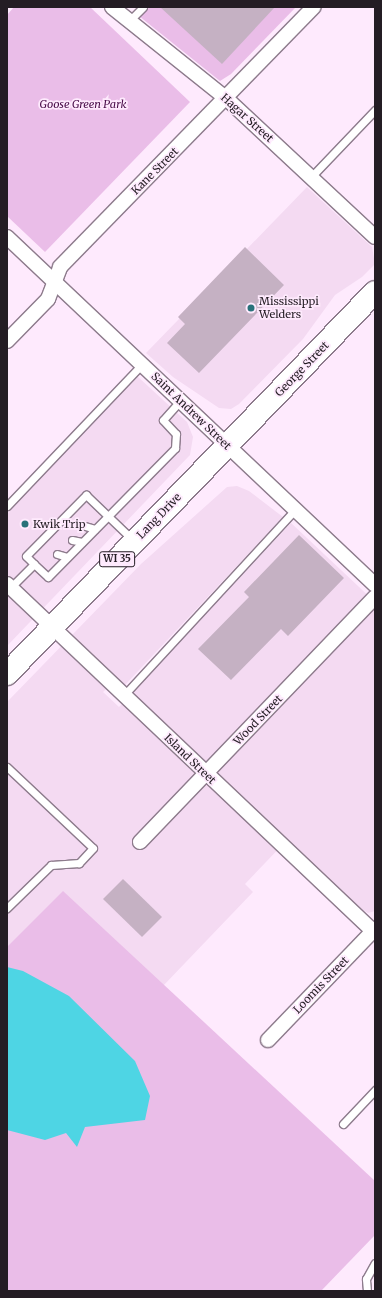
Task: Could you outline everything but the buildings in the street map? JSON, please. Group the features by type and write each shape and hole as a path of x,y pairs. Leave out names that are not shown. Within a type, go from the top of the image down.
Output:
{"main road":[{"name":"George Street","path":"228,446 375,292"},
{"name":"Lang Drive","path":"8,671 228,446"}],"street":[{"name":"Hagar Street","path":"112,7 128,22 227,99 375,237"},
{"name":"Kane Street","path":"7,341 48,299 60,267 227,99 314,7"},
{"name":"Saint Andrew Street","path":"7,237 375,584"},
{"name":"Island Street","path":"9,586 206,774 374,931"},
{"name":"Wood Street","path":"140,842 375,597"},
{"name":"Loomis Street","path":"268,1040 374,931"}],"lane":[{"path":"128,22 142,7"},
{"path":"311,177 375,110"},
{"path":"7,506 142,364"},
{"path":"134,542 108,516 86,495 52,534 26,556 48,577 67,557 108,516 175,448 176,434 163,420 181,400"},
{"path":"124,695 295,510"},
{"path":"85,526 95,529"},
{"path":"72,540 82,542"},
{"path":"35,547 42,549"},
{"path":"57,554 67,557"},
{"path":"9,586 34,564"},
{"path":"7,767 93,848 79,863 51,865 7,908"},
{"path":"343,1124 375,1090"},
{"path":"367,1291 366,1279 375,1263"}],"shaded area":[{"path":"307,187 372,247 375,264 362,277 335,295 303,339 239,404 231,409 219,408 173,377 146,353"},
{"path":"137,376 187,422 193,437 190,455 7,646 7,514"},
{"path":"237,486 249,491 283,517 125,685 118,678 103,692 119,707 291,523 375,602 375,911 368,913 361,909 288,839 245,884 253,892 163,986 7,947 7,702 141,564 227,487"}],"green space":[{"name":"Goose Green Park","path":"14,7 90,7 190,102 45,252 7,216 7,15"},
{"path":"148,7 296,7 231,74 220,81 139,16"},
{"path":"63,891 375,1181 375,1235 321,1291 7,1291 7,947"}],"water":[{"path":"7,967 23,971 69,996 135,1061 150,1096 145,1120 85,1127 77,1147 66,1133 45,1140 7,1130"}],"place":[{"name":"Mississippi Welders","path":"251,308"},
{"name":"Kwik Trip","path":"25,524"}]}
